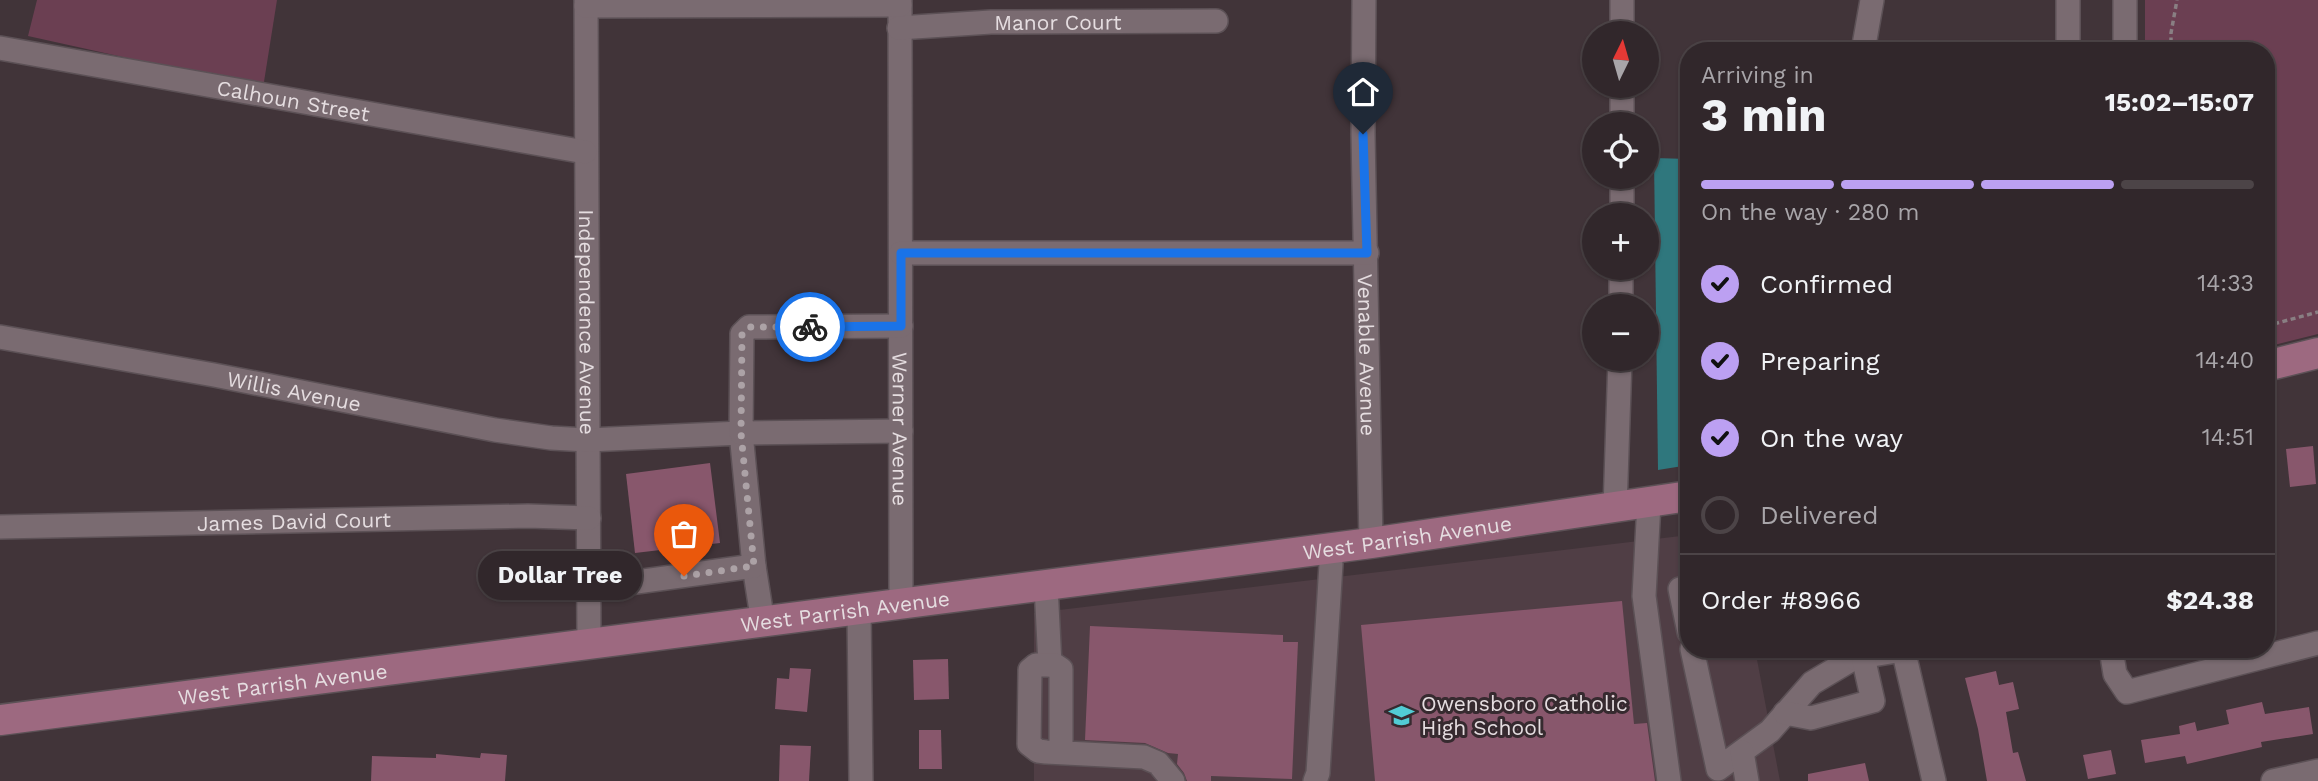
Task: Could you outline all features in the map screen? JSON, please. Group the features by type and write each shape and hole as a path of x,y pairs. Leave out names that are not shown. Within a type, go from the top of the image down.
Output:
{"main road":[{"path":"2275,364 2318,353"},
{"name":"West Parrish Avenue","path":"0,720 1328,549 1680,498"}],"street":[{"name":"Venable Avenue","path":"1364,0 1363,134 1371,543"},
{"path":"1622,0 1622,21"},
{"path":"1864,42 1871,0"},
{"path":"2068,0 2068,42"},
{"path":"2125,42 2126,0"},
{"name":"Manor Court","path":"586,3 900,11 991,22 1216,21"},
{"name":"Independence Avenue","path":"586,3 589,645"},
{"name":"Werner Avenue","path":"900,11 901,604"},
{"name":"Calhoun Street","path":"0,48 585,152"},
{"path":"901,253 1367,253"},
{"path":"762,623 741,433 742,334 749,327 901,326"},
{"name":"Willis Avenue","path":"0,337 214,375 495,430 551,438 589,440 741,433 901,430"},
{"path":"1615,509 1620,371"},
{"path":"1649,503 1644,596 1670,781"},
{"name":"James David Court","path":"0,527 528,516 589,518"},
{"path":"1315,781 1318,773 1330,578 1328,549"},
{"path":"614,585 754,566"},
{"path":"1046,586 1049,665"},
{"path":"859,610 861,781"},
{"path":"2275,648 2318,643"},
{"path":"1694,658 1713,775 1770,731 1812,683 1851,658"},
{"path":"1786,713 1811,718 1872,701 1857,658"},
{"path":"1905,658 1934,781"},
{"path":"2112,658 2115,674 2127,692 2238,658"},
{"path":"1061,752 1062,674 1058,666 1035,665 1030,670 1029,744 1038,751 1144,757 1157,763 1173,781"},
{"path":"1742,752 1747,781"},
{"path":"2273,781 2318,771"}],"path":[{"path":"2171,42 2177,0"},
{"path":"2275,324 2318,312"}],"shaded area":[{"path":"37,0 277,0 263,88 28,36"},
{"path":"2145,0 2318,0 2318,334 2275,345 2275,42 2145,42"},
{"name":"Owensboro Catholic High School","path":"1680,536 1680,658 1757,658 1780,781 1034,781 1034,613"}],"water":[{"path":"1659,158 1680,159 1680,466 1658,470 1659,294 1656,294 1656,280 1659,280 1659,203 1655,203 1654,189 1659,189"}],"building":[{"path":"2313,446 2316,484 2290,487 2286,449"},
{"path":"710,463 720,543 635,553 626,474"},
{"path":"1622,601 1634,724 1647,723 1655,781 1375,781 1361,625"},
{"path":"1090,626 1283,635 1283,642 1298,642 1292,779 1211,776 1211,781 1187,781 1177,764 1178,754 1168,753 1145,743 1085,740"},
{"path":"948,659 949,699 914,700 913,660"},
{"path":"790,668 811,669 807,712 775,709 777,678 789,679"},
{"path":"1996,671 1999,685 2013,682 2019,709 2006,712 2013,753 2018,752 2026,781 1987,781 1965,678"},
{"path":"2262,702 2265,714 2309,707 2313,734 2261,742 2262,747 2187,764 2185,756 2145,763 2141,740 2180,734 2179,726 2195,722 2197,731 2229,724 2226,710"},
{"path":"919,730 941,730 942,769 919,769"},
{"path":"780,745 811,746 809,781 779,781"},
{"path":"2111,750 2116,774 2088,779 2083,755"},
{"path":"481,753 507,755 505,781 371,781 372,756 436,758 436,754 480,758"},
{"path":"1865,763 1869,781 1808,781 1808,774"}],"way so far":[{"path":"684,576 754,566 741,433 742,334 749,327 810,327"}],"place":[{"name":"Dollar Tree","path":"684,576"},
{"name":"Owensboro Catholic High School","path":"1401,715"}],"route":[{"path":"810,327 901,326 901,253 1367,253 1363,134"}]}
